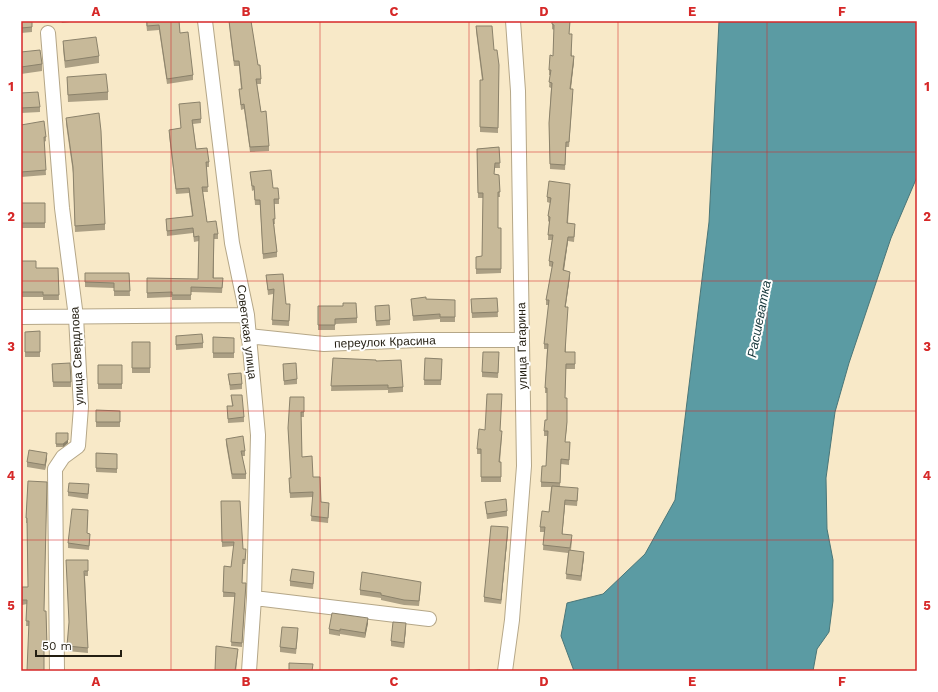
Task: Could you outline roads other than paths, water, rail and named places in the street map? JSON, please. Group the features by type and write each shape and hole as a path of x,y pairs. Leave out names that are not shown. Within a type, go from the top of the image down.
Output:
{"street":[{"name":"Советская улица","path":"205,21 232,243 247,315 258,435 254,598 248,671"},
{"name":"улица Гагарина","path":"505,671 512,620 524,466 518,91 513,21"},
{"name":"улица Свердлова","path":"48,33 62,208 76,317 81,407 78,446 63,457 55,469 57,671"},
{"path":"21,317 247,315"},
{"name":"переулок Красина","path":"248,336 324,344 417,340 522,340"},
{"path":"254,598 429,619"}],"water":[{"name":"Расшеватка","path":"719,21 917,21 917,177 891,238 849,363 835,412 826,478 827,529 833,560 833,601 829,632 817,649 813,671 574,671 561,636 567,603 603,594 645,554 675,500 709,222"}]}
